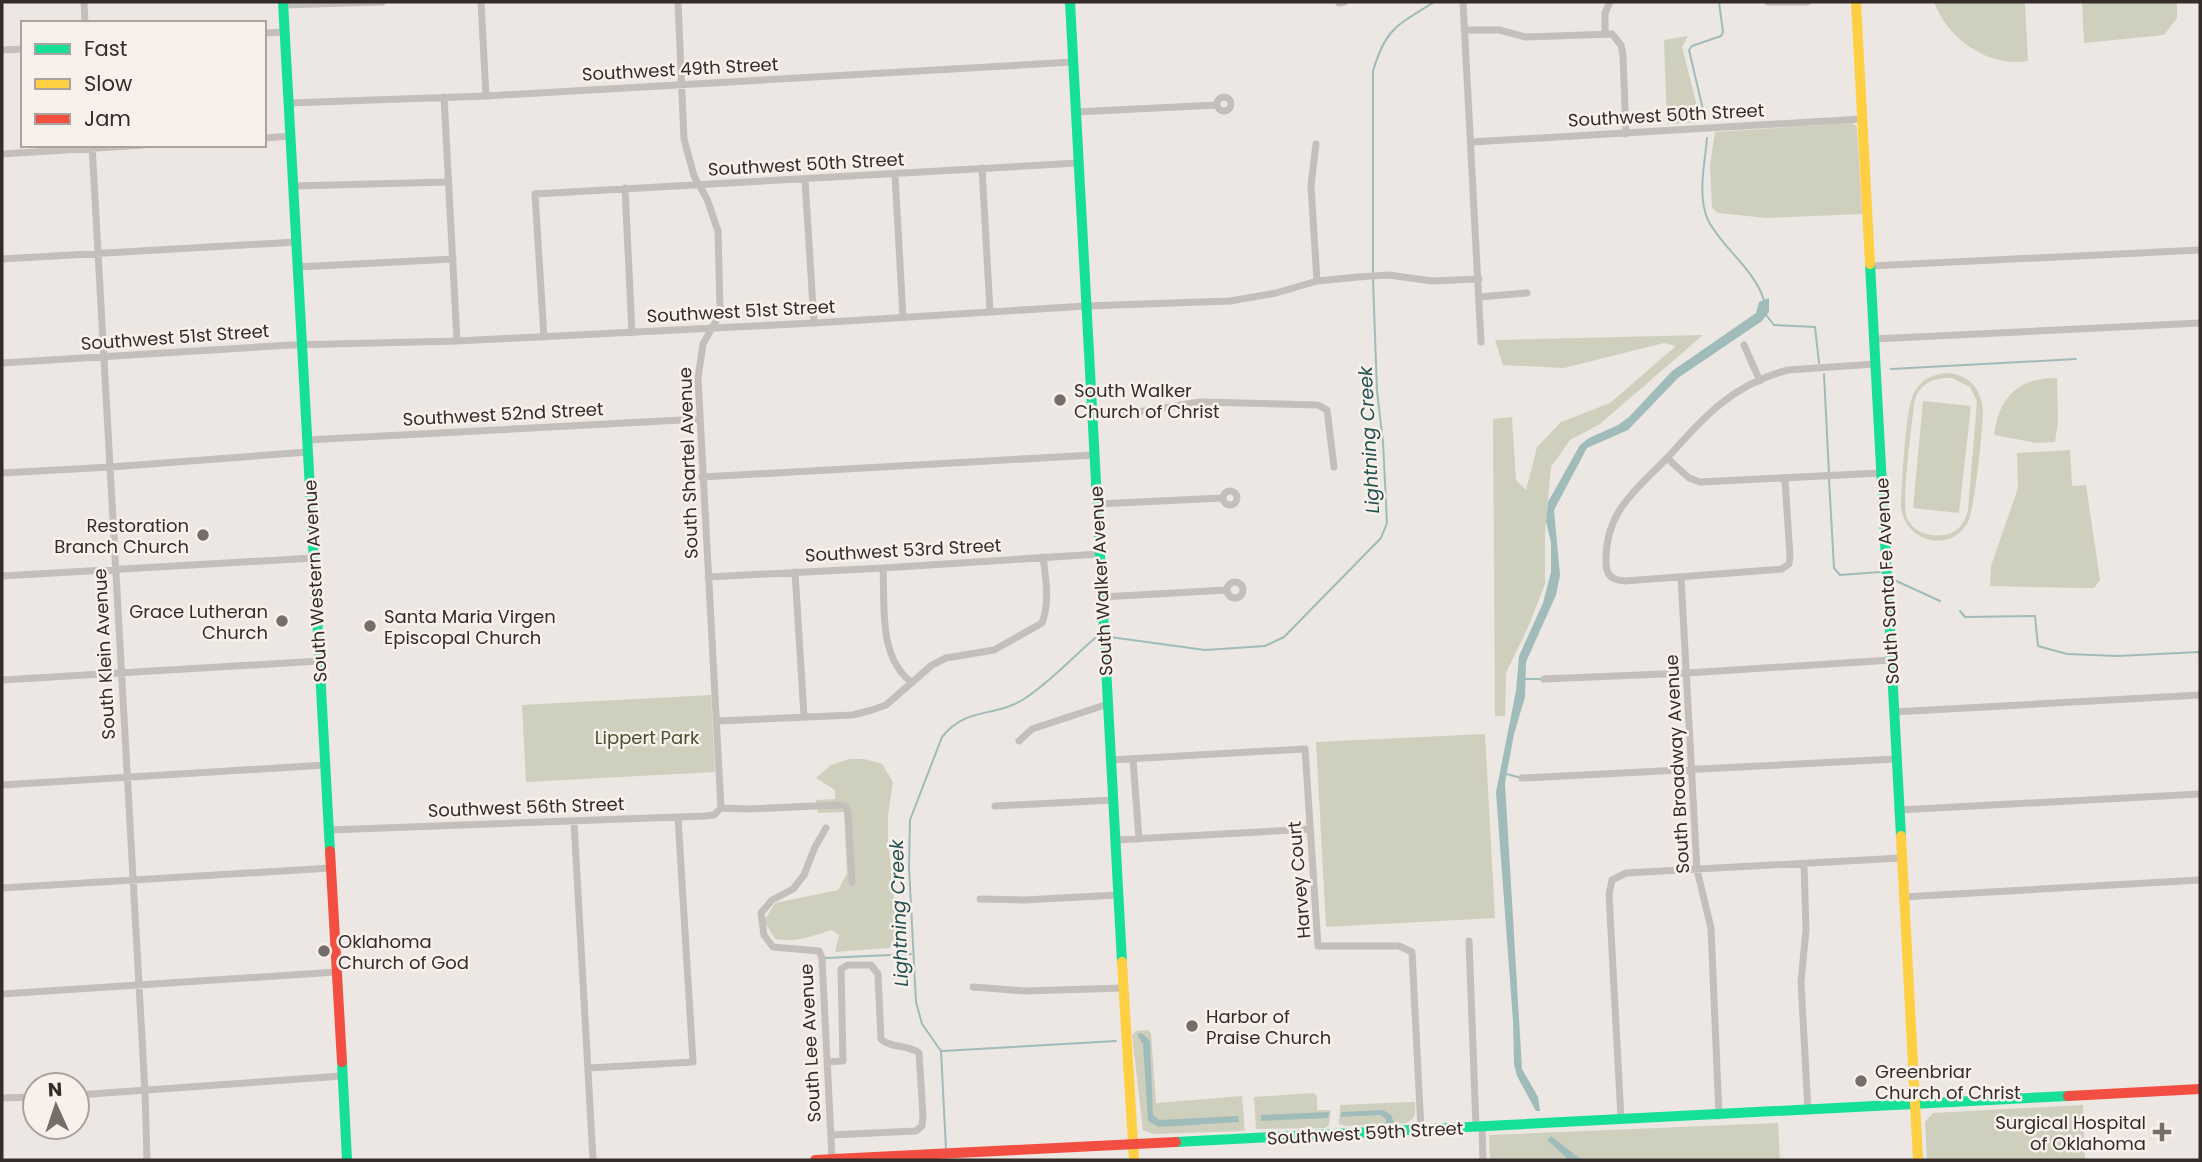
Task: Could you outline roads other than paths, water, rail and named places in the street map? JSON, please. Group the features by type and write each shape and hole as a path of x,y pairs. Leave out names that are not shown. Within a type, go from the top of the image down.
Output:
{"main road":[{"name":"South Walker Avenue","path":"1070,2 1123,988 1135,1160"},
{"name":"South Santa Fe Avenue","path":"1856,2 1918,1160"},
{"name":"South Western Avenue","path":"283,3 347,1160"},
{"name":"Southwest 59th Street","path":"815,1160 963,1153 999,1156 1134,1144 1719,1116 2200,1089"}],"street":[{"path":"84,2 85,21"},
{"path":"283,3 382,2"},
{"path":"481,2 486,96"},
{"name":"South Shartel Avenue","path":"678,2 684,139 690,162 699,186 708,199 718,231 721,294 717,319 703,344 698,378 721,807"},
{"path":"1463,2 1481,342"},
{"path":"1605,33 1605,13 1610,2"},
{"path":"1768,2 1807,2"},
{"path":"1464,30 1499,30 1527,37 1554,38 1612,34 1621,45 1626,134"},
{"path":"266,33 285,32"},
{"path":"2,50 21,49"},
{"name":"Southwest 49th Street","path":"289,103 486,96 1073,62"},
{"path":"444,97 457,341"},
{"path":"1075,112 1217,105"},
{"name":"Southwest 50th Street","path":"1472,142 1862,119"},
{"path":"266,138 291,136"},
{"path":"1316,144 1311,186 1317,281"},
{"path":"2,154 92,147"},
{"name":"South Klein Avenue","path":"92,147 147,1160"},
{"name":"Southwest 50th Street","path":"544,337 535,194 1078,163"},
{"path":"982,168 990,311"},
{"path":"895,175 903,317"},
{"path":"805,180 814,323"},
{"path":"293,186 447,181"},
{"path":"625,188 632,333"},
{"path":"2,259 296,242"},
{"path":"1870,266 2200,250"},
{"path":"298,267 453,259"},
{"name":"Southwest 51st Street","path":"2,363 302,345 632,333 990,311 1230,301 1276,293 1317,281 1389,275 1432,281 1479,279"},
{"path":"1479,296 1527,293"},
{"path":"1874,339 2200,323"},
{"path":"1744,345 1760,381"},
{"path":"1785,480 1790,556 1786,566 1773,570 1625,581 1610,577 1606,569 1606,547 1616,513 1633,491 1700,420 1721,402 1760,381 1788,370 1875,364"},
{"path":"1092,412 1138,412 1200,402 1318,405 1327,410 1334,467"},
{"name":"Southwest 52nd Street","path":"307,440 700,419"},
{"path":"2,472 111,467 308,452"},
{"path":"702,477 1094,455"},
{"path":"1667,458 1689,478 1700,482 1785,480 1881,473"},
{"path":"1097,504 1223,498"},
{"name":"Southwest 53rd Street","path":"708,577 1099,554"},
{"path":"717,721 853,715 872,710 898,696 932,665 946,658 994,649 1042,623 1048,594 1043,557"},
{"path":"2,576 314,558"},
{"path":"883,568 889,649 903,676 911,682"},
{"path":"795,572 804,716"},
{"name":"South Broadway Avenue","path":"1681,577 1697,870 1711,928 1719,1116"},
{"path":"1102,597 1227,590"},
{"path":"1544,679 1891,660"},
{"path":"2,680 320,661"},
{"path":"1894,712 2200,695"},
{"path":"1019,741 1032,729 1108,704"},
{"name":"Harvey Court","path":"1133,759 1305,750 1318,946 1399,946 1412,952 1421,1130"},
{"path":"1111,760 1133,759 1139,839"},
{"path":"1522,778 1896,759"},
{"path":"2,785 325,765"},
{"path":"1898,810 2200,794"},
{"path":"995,806 1113,800"},
{"name":"Southwest 56th Street","path":"329,831 714,815 721,807 748,809 838,805 845,806 849,813 852,881"},
{"path":"589,1068 693,1062 678,817"},
{"path":"574,822 593,1160"},
{"name":"South Lee Avenue","path":"826,828 804,875 793,888 772,900 761,913 764,935 773,947 819,951 822,961 832,1159"},
{"path":"1115,840 1310,829"},
{"path":"1621,1119 1609,894 1612,880 1626,873 1901,858"},
{"path":"1804,864 1807,916 1801,982 1808,1111"},
{"path":"2,888 331,868"},
{"path":"1903,897 2200,880"},
{"path":"980,899 1024,900 1118,895"},
{"path":"1469,941 1483,1160"},
{"path":"827,1062 843,1061 840,971 848,965 871,965 878,974 881,1039 886,1044 912,1049 919,1054 923,1121 916,1131 831,1135"},
{"path":"2,994 337,972"},
{"path":"973,987 1026,991 1123,988"},
{"path":"91,1094 342,1076"},
{"path":"2,1098 21,1097"}],"water":[{"path":"1769,298 1769,312 1762,321 1678,378 1628,430 1587,448 1554,510 1560,575 1556,595 1526,662 1525,697 1514,734 1505,783 1522,1069 1538,1097 1540,1111 1536,1111 1517,1076 1514,1064 1496,792 1516,691 1519,656 1543,603 1551,572 1551,543 1546,521 1548,502 1580,445 1629,417 1672,371 1756,313 1759,302"},
{"path":"1142,1033 1150,1041 1153,1115 1159,1120 1238,1116 1239,1122 1159,1127 1148,1121 1143,1044 1137,1034"},
{"path":"1383,1110 1391,1115 1394,1123 1386,1123 1385,1118 1380,1115 1340,1117 1342,1112"},
{"path":"1329,1112 1328,1118 1261,1121 1261,1115"},
{"path":"1551,1136 1582,1160 1569,1160 1547,1140"}],"waterway":[{"name":"Lightning Creek","path":"1373,274 1373,71 1383,45 1395,29 1434,2"},
{"path":"1705,118 1689,50 1692,46 1721,36 1723,32 1719,2"},
{"path":"1707,138 1702,190 1708,220 1753,278 1764,300"},
{"name":"Lightning Creek","path":"1110,637 1205,650 1265,646 1284,637 1381,538 1387,523 1383,442 1377,391 1373,280"},
{"path":"1766,315 1774,325 1815,327 1819,363"},
{"path":"1891,369 2076,359"},
{"path":"1824,374 1829,474"},
{"path":"1829,479 1834,568 1840,575 1880,572"},
{"path":"1892,579 1940,601"},
{"path":"1960,611 1965,617 2035,616 2038,646 2067,654 2118,656 2199,652 2200,658"},
{"name":"Lightning Creek","path":"946,1149 941,1051 922,1024 916,1002 909,867 910,820 942,737 951,727 971,716 1002,709 1024,699 1052,678 1095,638 1101,637"},
{"path":"1524,679 1543,679"},
{"path":"1506,774 1518,777"},
{"path":"826,958 911,954"},
{"path":"942,1051 1116,1041"}],"place":[{"name":"South Walker Church of Christ","path":"1060,400"},
{"name":"Restoration Branch Church","path":"203,535"},
{"name":"Grace Lutheran Church","path":"282,621"},
{"name":"Santa Maria Virgen Episcopal Church","path":"370,626"},
{"name":"Oklahoma Church of God","path":"324,951"},
{"name":"Harbor of Praise Church","path":"1192,1026"},
{"name":"Greenbriar Church of Christ","path":"1861,1081"},
{"name":"Surgical Hospital of Oklahoma","path":"2162,1132"}],"park label":[{"name":"Lippert Park","path":"647,737"}]}
